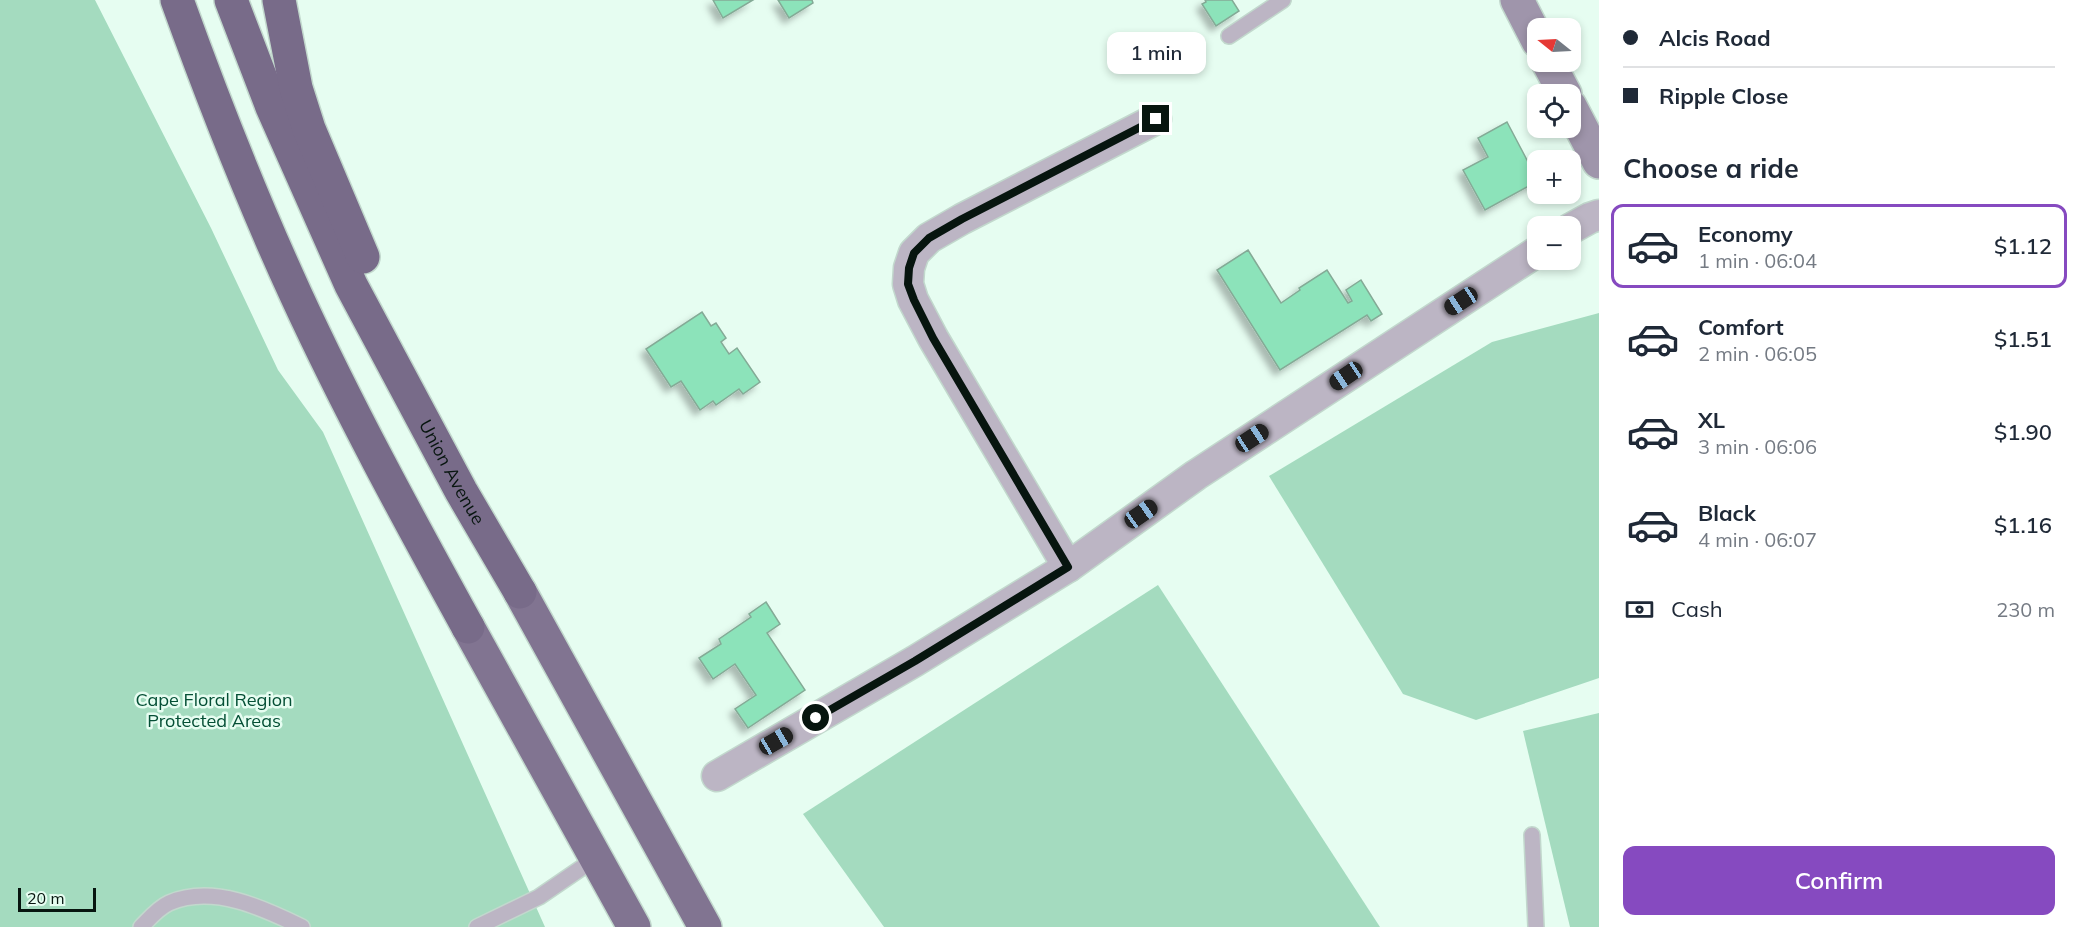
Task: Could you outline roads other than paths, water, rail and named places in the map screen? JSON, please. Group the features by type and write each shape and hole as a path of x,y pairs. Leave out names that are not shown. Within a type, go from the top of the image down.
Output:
{"highway":[{"path":"177,0 258,210 297,297 387,479 634,927"},
{"name":"Union Avenue","path":"231,0 272,107 351,285 461,490 705,927"},
{"path":"279,0 296,88 309,129 461,490"}],"main road":[{"path":"1516,0 1527,20"},
{"path":"1581,127 1599,162"}],"street":[{"path":"1068,567 933,338 908,284 909,268 914,253 929,238 1156,119"},
{"path":"1581,224 1599,215"},
{"path":"717,776 915,661 1068,567 1196,475 1527,258"}],"lane":[{"path":"1229,36 1283,0"},
{"path":"1532,835 1536,927"},
{"path":"477,927 539,897 596,858"},
{"path":"141,927 168,903 189,897 241,900 302,927"}],"park label":[{"name":"Cape Floral Region Protected Areas","path":"214,710"}]}
